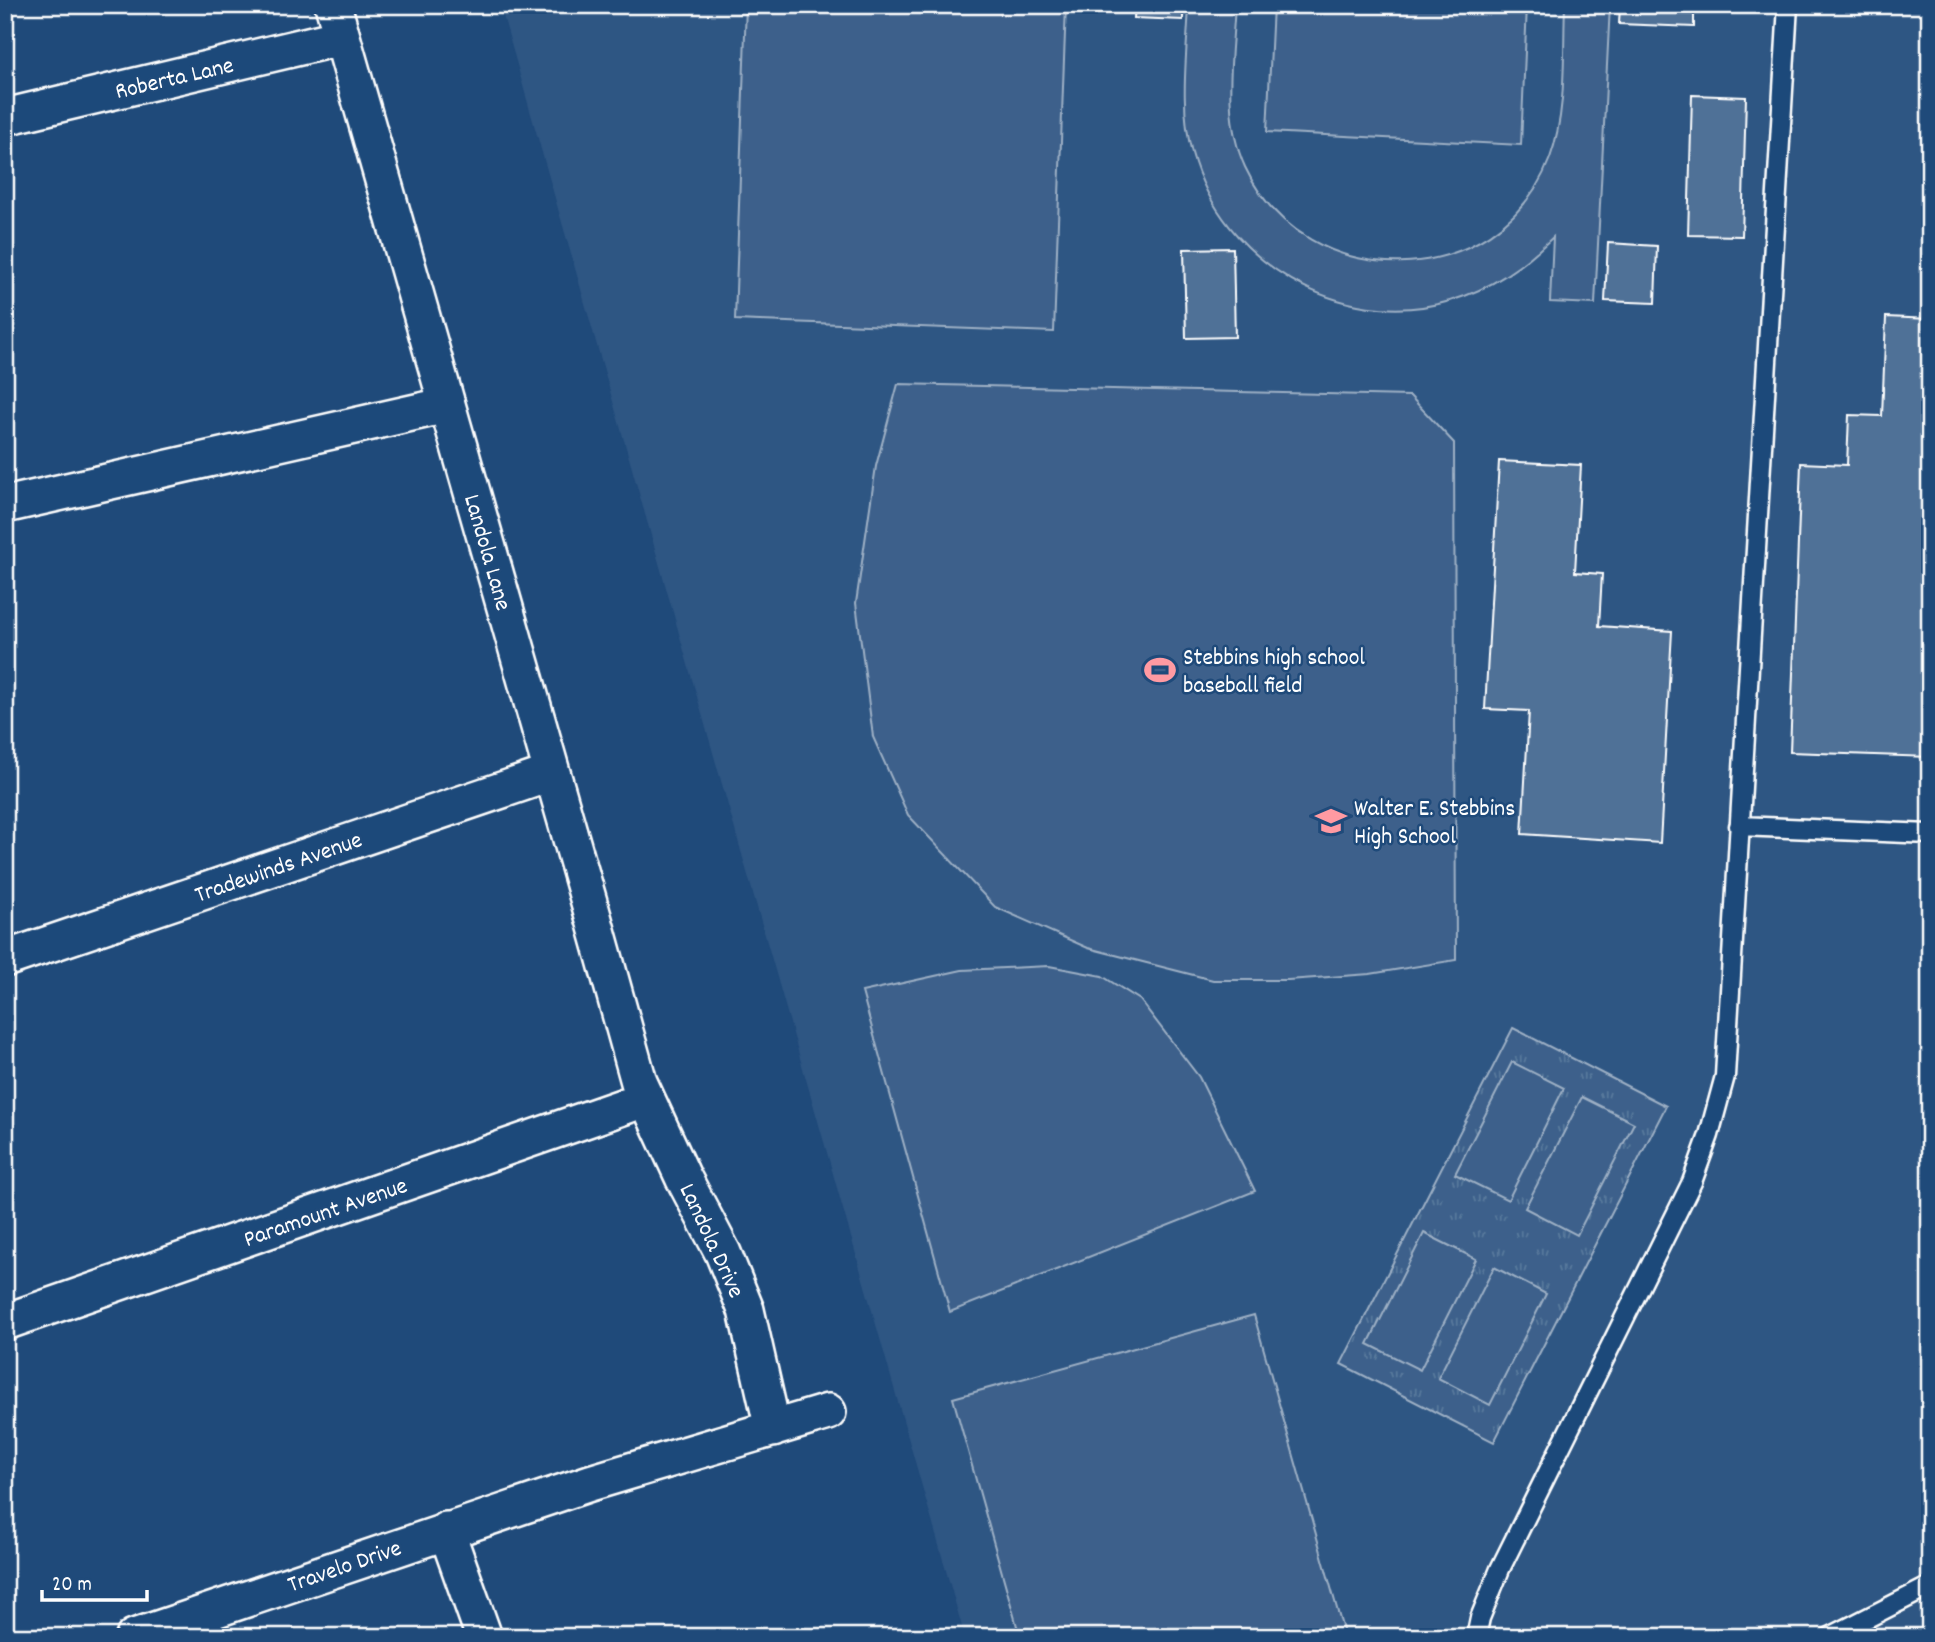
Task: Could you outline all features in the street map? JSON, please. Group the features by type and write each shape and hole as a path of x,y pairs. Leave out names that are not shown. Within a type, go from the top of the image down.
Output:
{"street":[{"name":"Roberta Lane","path":"5,117 337,21"},
{"name":"Landola Lane","path":"337,21 645,1099"},
{"path":"5,505 447,405"},
{"name":"Tradewinds Avenue","path":"5,960 552,773"},
{"name":"Paramount Avenue","path":"5,1322 645,1099"},
{"name":"Landola Drive","path":"645,1099 723,1253 746,1310 773,1429"},
{"path":"484,1637 446,1530 590,1483 828,1412"},
{"name":"Travelo Drive","path":"134,1637 446,1530"}],"lane":[{"path":"1476,1637 1480,1618 1500,1569 1692,1182 1709,1135 1725,1076 1788,5"},
{"path":"1740,826 1930,834"},
{"path":"1830,1637 1930,1586"}],"shaded area":[{"name":"Walter E. Stebbins High School","path":"500,5 1930,5 1930,1637 965,1637"}],"green space":[{"path":"746,5 1066,5 1054,332 735,320"},
{"path":"1189,5 1235,5 1230,88 1233,128 1245,167 1273,210 1311,240 1354,257 1401,262 1447,255 1489,235 1525,203 1550,158 1559,121 1565,5 1610,5 1595,304 1550,302 1553,237 1518,267 1479,290 1450,301 1409,308 1368,307 1328,297 1291,280 1258,256 1230,227 1207,192 1192,153 1185,98"},
{"path":"1273,5 1527,5 1521,145 1267,132"},
{"name":"Stebbins high school baseball field","path":"898,384 1410,396 1454,443 1456,960 1370,974 1288,980 1213,980 1088,948 995,907 908,815 873,737 856,603 876,466"},
{"path":"1049,966 1102,976 1140,1000 1199,1077 1255,1191 950,1312 862,992 962,970"},
{"path":"1513,1028 1666,1106 1494,1442 1341,1364"},
{"path":"1512,1062 1564,1088 1508,1200 1455,1174"},
{"path":"1582,1097 1634,1123 1577,1235 1525,1208"},
{"path":"1424,1233 1476,1259 1420,1370 1368,1344"},
{"path":"1494,1267 1546,1294 1490,1405 1438,1378"},
{"path":"1254,1315 1345,1637 1020,1637 953,1398"}],"building":[{"path":"1135,5 1183,5 1183,20 1134,18"},
{"path":"1620,5 1694,5 1694,27 1619,24"},
{"path":"1692,95 1746,97 1742,236 1688,235"},
{"path":"1608,243 1657,246 1655,303 1605,301"},
{"path":"1233,248 1235,337 1186,338 1184,249"},
{"path":"1886,317 1930,319 1930,757 1790,752 1801,463 1847,465 1849,415 1882,416"},
{"path":"1499,461 1581,465 1575,572 1602,574 1599,626 1672,631 1660,843 1522,834 1529,711 1485,709"}],"place":[{"name":"Stebbins high school baseball field","path":"1160,670"},
{"name":"Walter E. Stebbins High School","path":"1331,821"}]}
